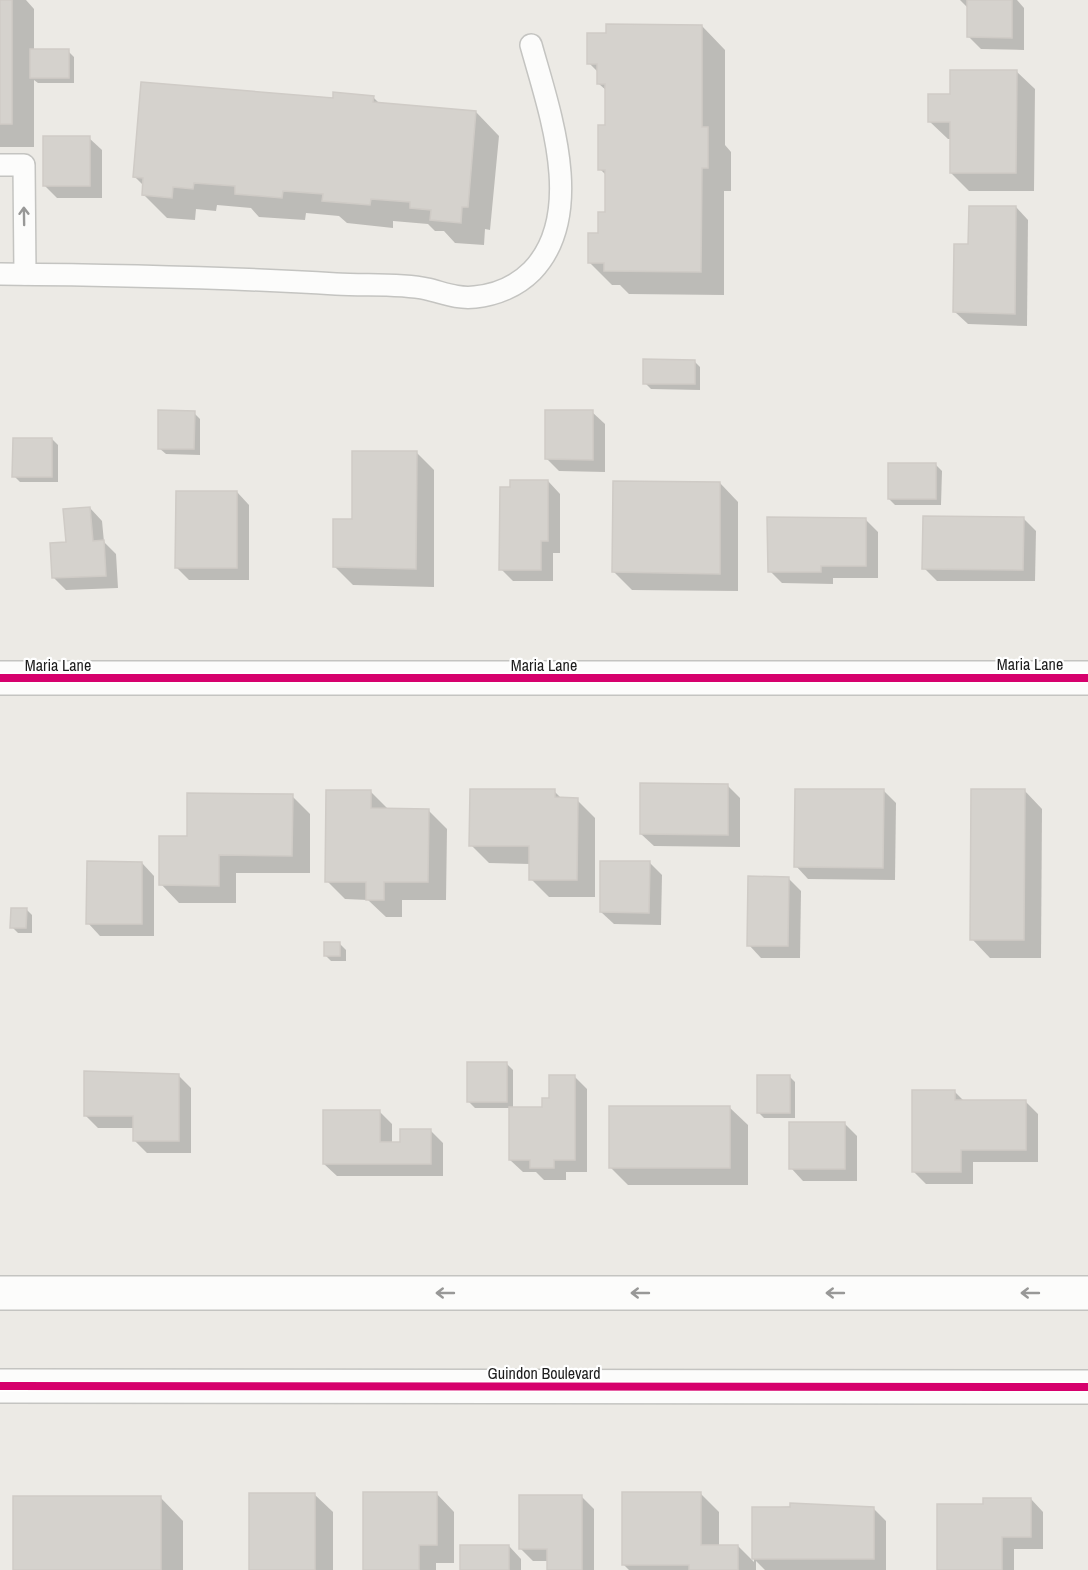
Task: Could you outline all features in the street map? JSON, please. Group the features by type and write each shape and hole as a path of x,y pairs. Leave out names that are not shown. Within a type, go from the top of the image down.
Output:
{"street":[{"name":"Maria Lane","path":"0,678 1088,678"},
{"path":"0,1293 1088,1293"},
{"name":"Guindon Boulevard","path":"0,1386 1088,1387"}],"lane":[{"path":"0,274 274,280 427,290 463,298 500,291 522,279 539,262 552,240 559,216 556,132 531,45"},
{"path":"0,165 24,165 25,274"}],"building":[{"path":"0,0 12,0 12,124 0,124"},
{"path":"967,0 1012,0 1012,38 967,37"},
{"path":"606,24 702,25 702,127 708,127 708,168 702,168 701,272 604,271 604,263 588,263 588,233 598,233 598,212 605,212 605,170 598,170 598,125 605,125 605,84 597,84 597,64 587,64 587,33 606,33"},
{"path":"30,49 69,49 69,78 30,78"},
{"path":"950,70 1017,70 1016,173 950,173 950,122 928,122 928,94 950,94"},
{"path":"141,82 333,98 333,92 374,96 373,102 476,111 468,207 462,207 461,223 430,220 431,210 410,208 410,202 371,199 370,205 322,201 323,194 283,191 282,198 235,194 235,186 194,183 193,189 173,187 172,198 142,195 143,178 133,177"},
{"path":"43,136 90,136 90,186 43,186"},
{"path":"969,206 1016,206 1015,314 953,312 954,244 968,244"},
{"path":"643,359 695,360 695,384 643,384"},
{"path":"158,410 195,411 194,449 158,449"},
{"path":"545,410 593,410 593,460 545,459"},
{"path":"13,438 52,438 52,477 12,477"},
{"path":"352,451 417,451 416,569 333,567 333,519 352,519"},
{"path":"888,463 936,463 936,499 888,499"},
{"path":"510,480 548,480 548,541 541,541 541,570 499,570 500,487 510,487"},
{"path":"613,481 720,482 720,574 612,572"},
{"path":"176,491 237,491 237,568 175,568"},
{"path":"90,507 93,541 104,540 106,576 52,578 50,543 66,542 63,509"},
{"path":"923,516 1024,517 1023,570 922,569"},
{"path":"767,517 866,518 866,566 821,566 821,572 768,572"},
{"path":"640,783 728,784 728,835 640,834"},
{"path":"470,789 555,789 555,797 578,798 577,880 529,880 529,846 469,846"},
{"path":"795,789 884,789 883,868 794,867"},
{"path":"971,789 1025,789 1024,940 970,940"},
{"path":"326,790 371,790 371,808 429,809 428,882 384,882 384,900 366,900 366,882 325,882"},
{"path":"187,793 293,794 292,856 219,855 219,886 159,885 159,836 187,836"},
{"path":"87,861 142,862 142,924 86,924"},
{"path":"600,861 650,861 649,913 600,912"},
{"path":"748,876 789,877 788,946 747,946"},
{"path":"11,908 27,908 26,928 10,928"},
{"path":"324,942 340,942 340,956 324,956"},
{"path":"467,1062 507,1062 507,1102 467,1102"},
{"path":"84,1071 179,1074 179,1141 133,1141 133,1116 84,1116"},
{"path":"549,1075 575,1075 575,1160 554,1160 554,1168 530,1168 530,1160 509,1160 509,1107 542,1107 542,1098 549,1098"},
{"path":"757,1075 790,1075 790,1113 757,1113"},
{"path":"912,1090 955,1090 955,1100 1026,1100 1026,1150 961,1150 961,1172 912,1172"},
{"path":"609,1106 730,1106 730,1168 609,1168"},
{"path":"323,1110 380,1110 380,1142 400,1142 400,1129 431,1129 431,1164 323,1164"},
{"path":"789,1122 845,1122 845,1169 789,1169"},
{"path":"363,1492 437,1492 437,1545 419,1545 419,1570 363,1570"},
{"path":"622,1492 701,1492 701,1545 738,1545 738,1570 689,1570 689,1565 622,1565"},
{"path":"249,1493 315,1493 315,1570 249,1570"},
{"path":"519,1495 582,1495 582,1570 547,1570 547,1549 519,1549"},
{"path":"13,1496 161,1496 161,1570 13,1570"},
{"path":"983,1498 1031,1498 1031,1537 1002,1537 1002,1570 937,1570 937,1504 983,1504"},
{"path":"790,1503 874,1507 874,1559 752,1559 752,1507 790,1507"},
{"path":"460,1545 509,1545 509,1570 460,1570"}],"cycle path":[{"path":"0,678 1088,678"},
{"path":"0,1386 1088,1387"}]}
